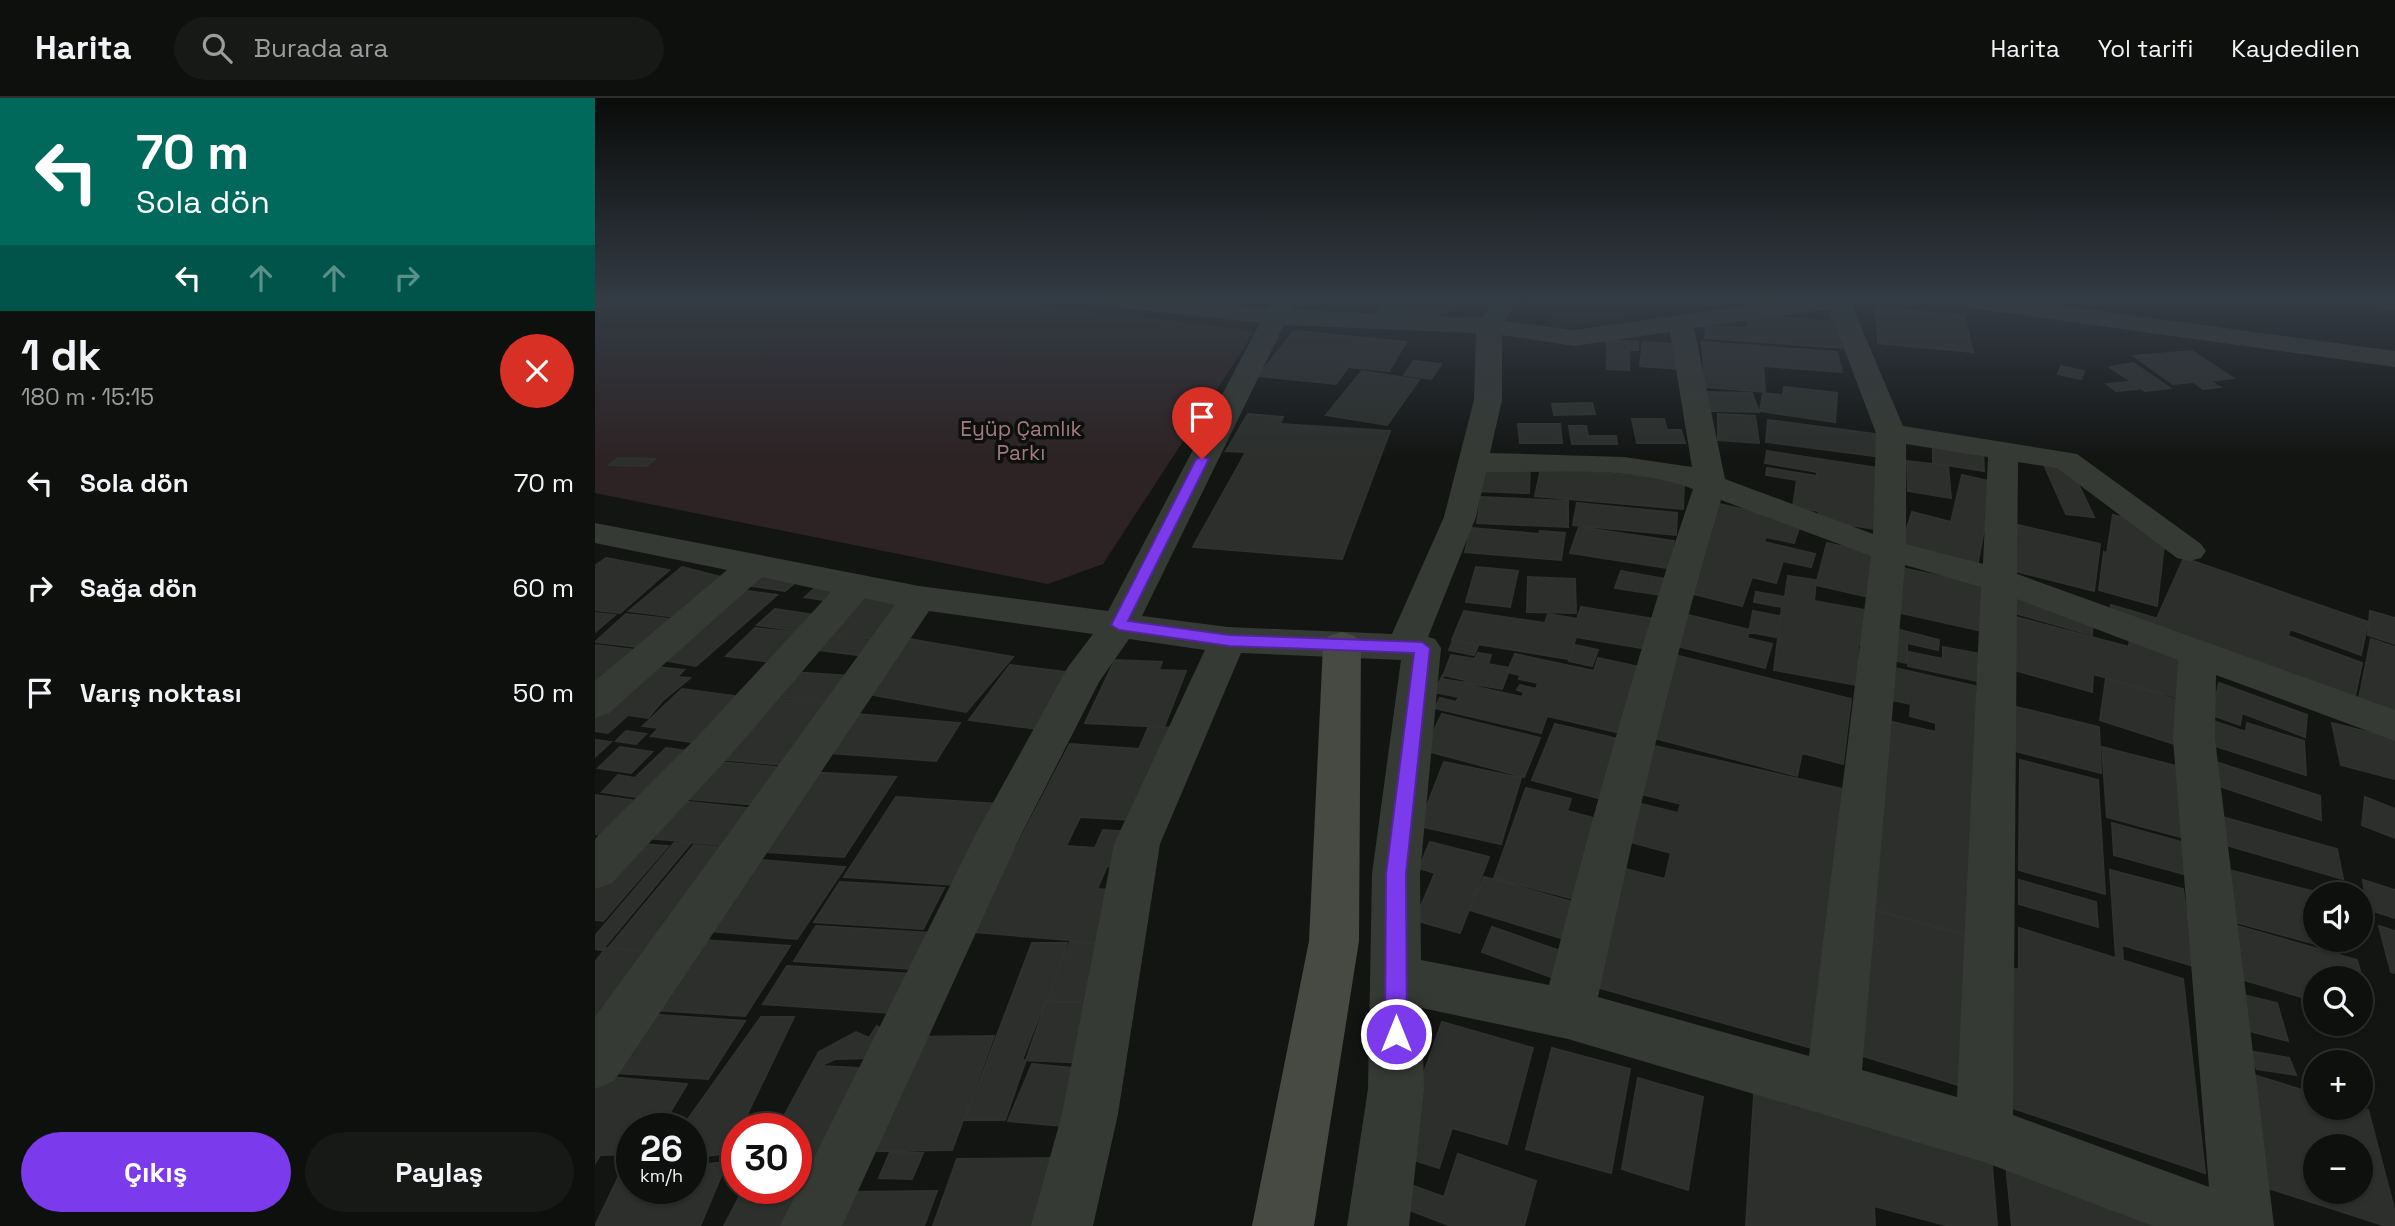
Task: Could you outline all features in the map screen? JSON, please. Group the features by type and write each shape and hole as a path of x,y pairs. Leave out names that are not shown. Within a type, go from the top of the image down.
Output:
{"street":[{"path":"811,1226 995,841 1082,677 1119,625 1256,354"},
{"path":"1405,647 1460,517 1487,400 1492,354"},
{"path":"1568,1014 1627,766 1672,603 1710,485 1686,354"},
{"path":"1832,1091 1889,551 1891,433 1859,354"},
{"path":"2356,354 2395,359"},
{"path":"1891,433 2066,460 2189,551"},
{"path":"1984,1133 2003,450"},
{"path":"1471,462 1624,466 1681,474 1889,551 1999,580 2395,726"},
{"path":"595,561 609,536 919,598 1229,640 1422,648 1396,874 1396,1088 1378,1226"},
{"path":"595,704 754,566"},
{"path":"595,869 713,746 857,585"},
{"path":"595,1062 919,598"},
{"path":"1062,1226 1090,1114 1137,844 1229,640"},
{"path":"1283,1226 1334,941 1342,645"},
{"path":"2197,655 2194,739 2243,1226"},
{"path":"1396,979 1568,1014 1984,1133 2233,1226"}],"green space":[{"name":"Eyüp Çamlık Parkı","path":"595,354 1240,354 1103,564 1048,584 595,493"}],"building":[{"path":"1276,354 1399,354 1389,371 1348,367 1336,384 1258,376"},
{"path":"1607,354 1629,354 1629,370 1607,369"},
{"path":"1642,354 1680,354 1679,369 1640,366"},
{"path":"1703,354 1837,354 1842,372 1763,366 1765,392 1705,387"},
{"path":"2196,354 2233,378 2210,381 2220,387 2203,389 2194,382 2173,384 2134,356"},
{"path":"1414,361 1441,364 1431,379 1404,375"},
{"path":"2133,363 2170,388 2145,391 2110,367"},
{"path":"2061,366 2084,371 2081,379 2058,374"},
{"path":"1362,371 1419,380 1387,425 1326,415"},
{"path":"2129,382 2138,389 2116,391 2107,384"},
{"path":"1784,387 1837,393 1835,422 1760,411 1763,393 1783,395"},
{"path":"1707,392 1752,393 1759,412 1712,411"},
{"path":"1592,403 1595,414 1554,415 1552,404"},
{"path":"1248,414 1283,417 1280,424 1390,431 1342,559 1193,547 1246,452 1226,451"},
{"path":"1718,414 1755,416 1759,443 1718,440"},
{"path":"1632,419 1664,419 1667,430 1681,430 1685,443 1637,443"},
{"path":"1768,420 1882,435 1883,457 1766,442"},
{"path":"1518,424 1560,424 1562,443 1520,443"},
{"path":"1569,426 1586,426 1588,436 1616,436 1617,444 1572,444"},
{"path":"1933,441 1983,448 1984,471 1933,463"},
{"path":"1767,451 1879,468 1876,529 1818,520 1819,511 1793,507 1797,480 1766,475 1767,468 1817,476 1817,472 1765,463"},
{"path":"618,458 655,459 646,466 609,465"},
{"path":"1907,461 1948,466 1951,498 1908,491"},
{"path":"1479,466 1530,467 1529,493 1476,491"},
{"path":"2045,467 2071,469 2094,517 2066,514"},
{"path":"1541,468 1684,480 1683,509 1535,496"},
{"path":"1962,475 1993,482 1977,567 1901,548 1912,512 1951,522"},
{"path":"1481,497 1568,501 1568,527 1477,523"},
{"path":"1577,503 1677,513 1676,535 1573,525"},
{"path":"1719,504 1801,522 1794,543 1766,537 1764,542 1815,554 1811,567 1783,561 1776,583 1752,577 1742,606 1682,591"},
{"path":"2113,515 2146,523 2165,536 2157,606 2099,590"},
{"path":"2018,525 2100,544 2094,591 2007,569"},
{"path":"1579,527 1674,541 1668,568 1570,553"},
{"path":"1471,528 1539,534 1540,531 1565,533 1561,560 1465,552"},
{"path":"1827,543 1877,554 1869,597 1816,585"},
{"path":"606,558 669,570 620,613 595,610 595,566"},
{"path":"2184,558 2368,622 2361,655 2290,629 2288,636 2362,663 2354,701 2154,625"},
{"path":"682,567 729,579 683,618 629,611"},
{"path":"1476,567 1518,571 1510,607 1466,602"},
{"path":"1897,567 1992,587 1991,633 1892,611"},
{"path":"1621,571 1665,579 1660,595 1615,588"},
{"path":"757,574 797,581 785,591 745,585"},
{"path":"1788,576 1816,580 1814,601 1865,610 1864,645 1858,644 1857,685 1774,670 1782,607 1754,602 1756,592 1785,597"},
{"path":"1528,577 1575,579 1576,613 1527,612"},
{"path":"817,586 840,590 829,601 805,597"},
{"path":"741,590 777,595 696,666 657,659"},
{"path":"2008,593 2093,617 2092,635 2004,610"},
{"path":"861,594 910,603 880,640 824,634"},
{"path":"2111,605 2155,618 2153,625 2109,612"},
{"path":"1581,607 1655,619 1648,649 1576,637 1569,659 1452,640 1464,611 1545,623 1548,614 1577,619"},
{"path":"775,609 821,616 803,632 757,625"},
{"path":"1753,611 1779,616 1776,637 1749,632"},
{"path":"2370,611 2395,618 2395,644 2368,635"},
{"path":"595,613 615,615 595,632"},
{"path":"626,614 678,620 646,648 595,642"},
{"path":"1688,615 1750,630 1747,638 1772,644 1765,668 1677,646"},
{"path":"2008,615 2129,647 2130,636 2185,651 2186,700 2093,674 2092,692 2000,666"},
{"path":"755,628 806,634 778,663 726,656"},
{"path":"1896,629 1939,640 1938,650 1894,640"},
{"path":"824,636 878,642 865,656 811,649"},
{"path":"909,639 1013,657 966,712 858,692"},
{"path":"2371,639 2395,647 2395,717 2358,703"},
{"path":"1889,640 1907,644 1907,663 1888,659"},
{"path":"1453,641 1478,646 1474,655 1449,650"},
{"path":"595,645 643,651 609,681 595,680"},
{"path":"1575,645 1598,650 1592,666 1569,661"},
{"path":"1943,647 1981,654 1982,682 1908,666 1909,652 1943,659"},
{"path":"1478,653 1491,655 1488,664 1510,668 1502,689 1442,679 1451,655 1475,659"},
{"path":"1515,654 1594,671 1598,658 1644,668 1625,734 1547,716 1541,733 1435,708 1440,698 1456,702 1459,697 1434,692 1443,675 1465,680 1463,684 1522,697 1524,692 1517,690 1520,685 1536,689 1538,683 1519,679 1520,675 1507,672"},
{"path":"1675,655 1851,699 1843,764 1802,753 1797,776 1647,736"},
{"path":"1115,660 1162,662 1159,670 1186,671 1164,727 1085,723"},
{"path":"1010,665 1082,674 1045,730 969,720"},
{"path":"648,666 684,670 677,677 690,678 662,701 648,718 628,715 608,733 595,731 595,713"},
{"path":"1890,667 1975,686 1974,937 1864,906 1879,719 1936,732 1936,723 1910,716 1911,704 1887,699"},
{"path":"792,672 854,676 833,702 770,697"},
{"path":"2106,678 2183,702 2180,746 2100,720"},
{"path":"2219,683 2307,715 2305,737 2242,713 2240,725 2212,715"},
{"path":"682,689 749,698 704,744 651,736 659,728 643,726"},
{"path":"768,699 835,704 786,765 715,759"},
{"path":"2016,707 2099,727 2101,773 2015,751"},
{"path":"856,714 960,723 936,761 828,753"},
{"path":"1442,714 1540,738 1524,777 1424,750"},
{"path":"2213,721 2246,732 2247,723 2304,741 2306,775 2212,745"},
{"path":"2332,723 2395,739 2395,779 2341,765"},
{"path":"1555,724 1618,739 1598,798 1532,780"},
{"path":"1149,726 1172,728 1133,820 1080,817 1066,846 1095,848 1103,830 1134,832 1120,867 1107,866 1097,889 1127,891 1105,943 972,932 1070,744 1139,749"},
{"path":"626,731 646,734 636,744 616,741"},
{"path":"595,740 611,742 595,757"},
{"path":"1646,744 1843,789 1815,1049 1586,984 1617,867 1665,879 1671,853 1623,840 1633,802 1678,813 1681,804 1633,792"},
{"path":"620,747 652,752 631,773 598,768"},
{"path":"2102,747 2180,767 2191,840 2107,817"},
{"path":"666,748 701,753 656,800 602,792 618,775 635,778"},
{"path":"2020,760 2098,780 2105,894 2019,870"},
{"path":"707,761 787,768 757,805 675,798"},
{"path":"2213,761 2320,796 2321,820 2213,784"},
{"path":"1444,762 1521,778 1501,844 1419,826"},
{"path":"807,772 896,777 844,857 749,851"},
{"path":"1526,788 1571,799 1567,811 1601,820 1578,900 1494,878"},
{"path":"595,795 652,803 618,838 595,834"},
{"path":"896,797 998,804 954,885 844,877"},
{"path":"2365,797 2395,809 2395,838 2362,825"},
{"path":"669,800 758,809 729,846 636,837"},
{"path":"2215,815 2337,849 2343,879 2219,843"},
{"path":"2112,823 2189,844 2194,877 2114,855"},
{"path":"1430,842 1489,857 1460,933 1415,920 1435,873 1419,868"},
{"path":"630,843 668,846 603,921 595,920 595,882"},
{"path":"674,843 690,844 602,950 595,949 595,936"},
{"path":"694,845 727,848 645,951 609,947"},
{"path":"751,859 845,867 797,939 697,930"},
{"path":"2221,868 2303,889 2303,940 2231,921"},
{"path":"2110,870 2183,889 2194,966 2122,945 2123,960 2116,958"},
{"path":"1484,877 1576,903 1564,939 1470,910"},
{"path":"2019,880 2096,902 2098,927 2019,904"},
{"path":"840,882 944,888 923,929 814,922"},
{"path":"2373,883 2395,890 2395,918 2373,911"},
{"path":"1864,908 1970,937 1971,1089 1853,1053"},
{"path":"2234,925 2303,945 2303,952 2329,952 2357,960 2359,966 2303,966 2303,997 2244,980"},
{"path":"816,926 931,933 912,969 794,961"},
{"path":"2379,926 2395,931 2395,973 2391,972"},
{"path":"1492,927 1569,954 1559,980 1482,952"},
{"path":"2019,928 2183,979 2205,1173 2001,1104 2002,965 2019,970"},
{"path":"689,939 790,946 745,1016 638,1009"},
{"path":"1070,942 1118,945 1097,1003 1046,1002"},
{"path":"1032,943 1067,943 1005,1120 965,1120"},
{"path":"606,948 652,952 595,1027 595,962"},
{"path":"787,966 912,974 891,1013 763,1004"},
{"path":"2235,993 2277,1003 2288,1041 2245,1030"},
{"path":"1045,1001 1107,1003 1088,1063 1022,1060"},
{"path":"645,1014 745,1021 708,1079 603,1072"},
{"path":"761,1017 794,1017 748,1113 721,1113 721,1154 707,1156 707,1113 692,1113"},
{"path":"1442,1022 1533,1048 1507,1144 1452,1128 1439,1168 1395,1154"},
{"path":"877,1026 887,1033 873,1058 835,1059 820,1066 877,1069 812,1203 812,1113 786,1113 819,1052 856,1032 869,1038"},
{"path":"994,1036 952,1150 854,1151 903,1037"},
{"path":"1552,1048 1630,1069 1611,1173 1526,1149"},
{"path":"2249,1051 2289,1058 2296,1075 2257,1069"},
{"path":"1032,1064 1085,1069 1062,1126 1008,1121"},
{"path":"2247,1073 2303,1090 2303,1120 2371,1120 2395,1212 2395,1226 2386,1226 2318,1204 2373,1204 2373,1134 2303,1134 2303,1199 2268,1188"},
{"path":"599,1076 687,1084 670,1113 616,1113 616,1154 600,1155 595,1163 595,1081"},
{"path":"1638,1078 1703,1097 1688,1190 1622,1169"},
{"path":"1754,1095 1991,1154 1997,1226 1949,1226 1874,1206 1875,1226 1746,1226"},
{"path":"890,1152 923,1153 912,1179 879,1178"},
{"path":"1458,1154 1536,1181 1524,1226 1451,1226 1404,1208 1411,1185 1444,1197"},
{"path":"1058,1158 1038,1226 933,1226 957,1159"},
{"path":"721,1163 721,1176 700,1226 595,1226 616,1182 616,1204 707,1204 707,1164"},
{"path":"2006,1164 2164,1226 2012,1226"},
{"path":"937,1191 924,1226 833,1226 848,1192"},
{"path":"736,1204 812,1204 801,1226 724,1226"}],"route":[{"path":"1202,459 1119,625 1229,640 1422,648 1396,874 1396,1034"}]}
